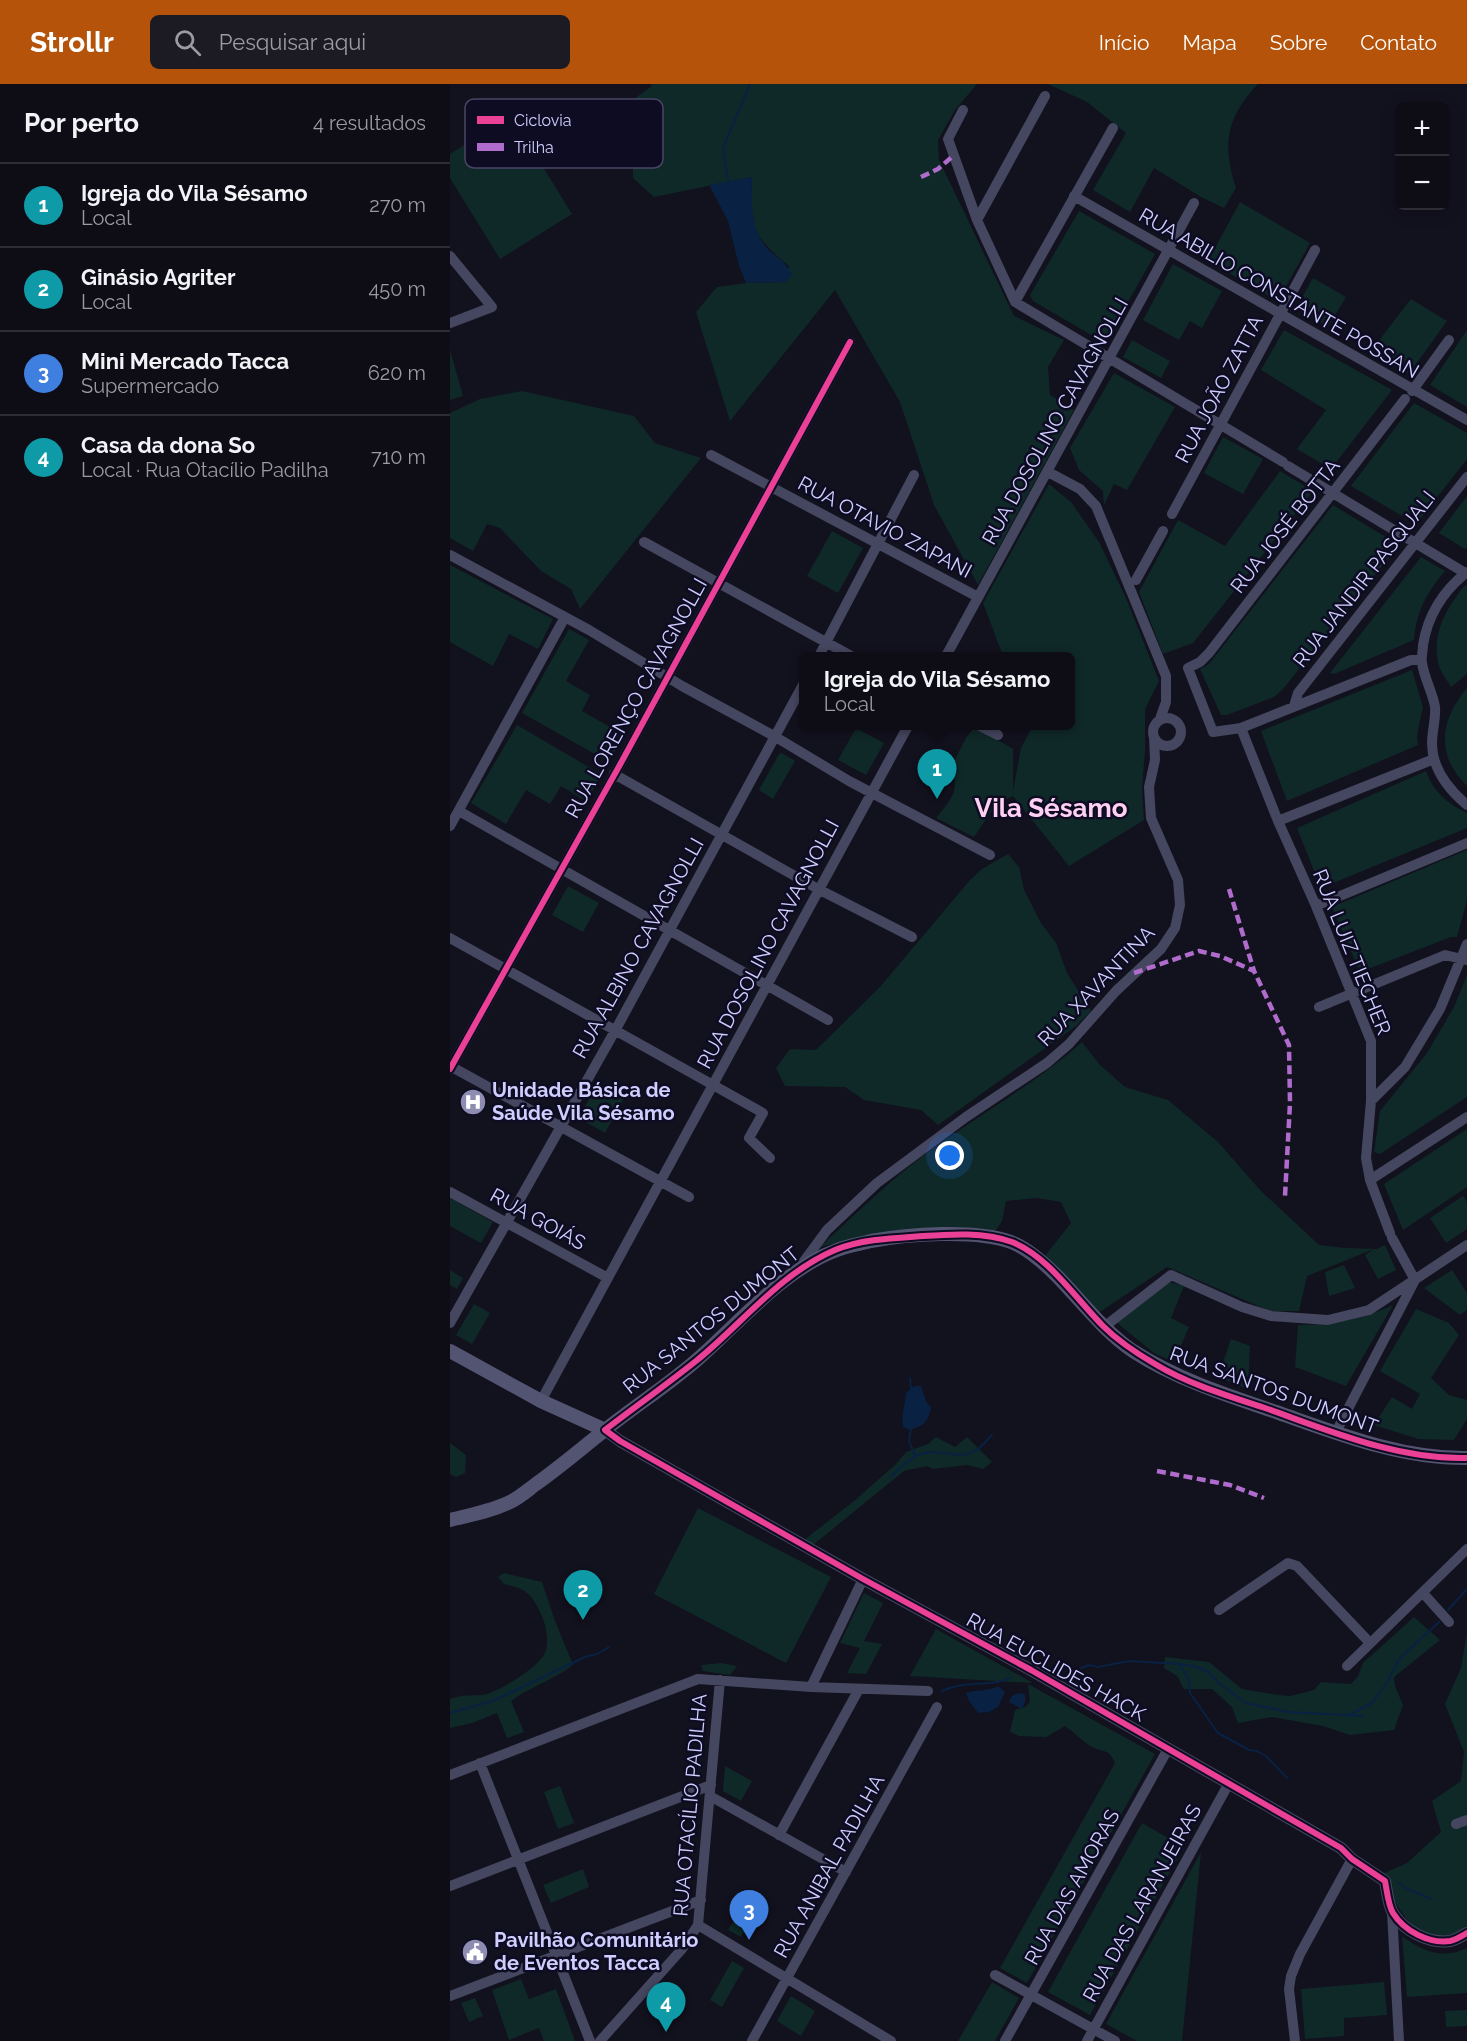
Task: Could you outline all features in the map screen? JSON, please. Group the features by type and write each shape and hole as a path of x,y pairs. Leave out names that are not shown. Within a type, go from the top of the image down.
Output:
{"main road":[{"name":"RUA SANTOS DUMONT","path":"450,1521 512,1501 569,1460 604,1430 697,1360 797,1271 836,1250 874,1240 941,1235 993,1237 1014,1243 1036,1257 1104,1327 1130,1349 1155,1365 1185,1379 1388,1448 1423,1455 1467,1458"},
{"name":"RUA EUCLIDES HACK","path":"450,1351 541,1401 604,1430"}],"street":[{"path":"977,220 1045,96"},
{"path":"963,111 948,139 977,220 1015,302 1466,573 1439,600 1426,628 1421,660 1427,685 1435,704 1436,719 1432,742 1434,759 1441,776 1456,796 1467,805"},
{"path":"1015,302 1113,128"},
{"name":"RUA ABILIO CONSTANTE POSSAN","path":"1074,196 1280,315 1408,395 1467,420"},
{"name":"RUA DOSOLINO CAVAGNOLLI","path":"949,652 1194,203"},
{"name":"RUA JOÃO ZATTA","path":"1172,514 1315,250"},
{"path":"450,256 492,307 450,323"},
{"name":"RUA JOSÉ BOTTA","path":"1241,728 1213,732 1188,668 1200,662 1209,653 1334,494 1449,340"},
{"name":"RUA LORENÇO CAVAGNOLLI","path":"450,1068 563,868 850,342"},
{"name":"RUA OTAVIO ZAPANI","path":"711,455 978,597"},
{"path":"1048,472 1080,489 1096,506 1166,676 1166,702 1160,719 1155,725 1154,737 1161,744 1170,746"},
{"path":"822,652 914,475"},
{"name":"RUA JANDIR PASQUALI","path":"1294,706 1298,693 1467,477"},
{"path":"1136,580 1162,531"},
{"path":"644,542 842,652"},
{"path":"450,555 565,616 870,793 990,855"},
{"path":"450,826 565,616"},
{"path":"1241,728 1411,660 1421,660"},
{"name":"RUA ALBINO CAVAGNOLLI","path":"450,1323 616,1029 799,692"},
{"path":"1155,760 1178,741 1180,736 1180,727 1166,702"},
{"path":"1160,719 1176,720"},
{"name":"RUA LUIZ TIECHER","path":"1241,728 1371,1041 1371,1101 1366,1158 1370,1180 1391,1235 1415,1280"},
{"name":"RUA DOSOLINO CAVAGNOLLI","path":"541,1401 906,730"},
{"path":"988,730 998,735"},
{"name":"RUA XAVANTINA","path":"797,1271 826,1230 877,1183 966,1117 1047,1063 1070,1044 1116,991 1161,949 1175,928 1180,905 1178,880 1151,818 1149,787 1155,760 1154,737"},
{"path":"1278,821 1434,759"},
{"path":"614,774 818,889 912,937"},
{"path":"459,811 828,1020"},
{"path":"1316,906 1467,843"},
{"path":"450,938 763,1113 749,1138 770,1158"},
{"path":"1371,1101 1405,1067 1440,1009 1464,959 1467,944"},
{"path":"1319,1007 1445,955 1464,959"},
{"path":"450,1068 689,1197"},
{"path":"1370,1180 1467,1117"},
{"name":"RUA GOIÁS","path":"450,1192 608,1278"},
{"path":"1104,1327 1171,1275 1271,1316 1328,1320 1369,1310 1467,1245"},
{"path":"1336,1432 1415,1280"},
{"name":"RUA EUCLIDES HACK","path":"604,1430 620,1442 1031,1670 1341,1848 1352,1859 1385,1881 1392,1912"},
{"path":"1347,1666 1467,1549"},
{"path":"1220,1610 1288,1563 1297,1566 1371,1643"},
{"path":"812,1687 864,1579"},
{"path":"1423,1593 1449,1622"},
{"path":"450,1775 698,1679 812,1687 928,1691"},
{"name":"RUA OTACÍLIO PADILHA","path":"600,2041 682,1949 698,1925 720,1680"},
{"path":"779,1835 859,1689"},
{"name":"RUA ANIBAL PADILHA","path":"752,2041 937,1707"},
{"name":"RUA DAS AMORAS","path":"1005,2041 1168,1749"},
{"path":"480,1763 590,2041"},
{"name":"RUA DAS LARANJEIRAS","path":"1087,2041 1229,1783"},
{"path":"450,1886 711,1791 779,1835 846,1872"},
{"path":"1456,1824 1467,1820"},
{"path":"1295,2041 1289,1989 1291,1976 1300,1954 1352,1859"},
{"path":"450,1996 701,1900"},
{"path":"1392,1912 1402,1924 1424,1938 1450,1941 1467,1934"},
{"path":"1392,1912 1399,2041"},
{"path":"698,1925 787,1978 871,2036 891,2041"},
{"path":"995,1975 1115,2041"}],"green space":[{"path":"651,84 977,84 955,110 938,140 939,160 1014,316 1064,340 1048,367 1050,395 1074,410 978,585 934,505 900,402 835,290 730,421 696,312 717,287 746,283 786,282 789,266 766,244 753,224 751,216 752,177 654,197 633,178 633,168 663,168 663,99 634,99 652,86"},
{"path":"1048,84 1258,84 1247,96 1233,120 1228,145 1236,188 1224,208 1201,197 1154,168 1130,212 1093,190 1126,133 1087,102"},
{"path":"465,144 465,168 544,168 572,214 500,259 450,178 450,154"},
{"path":"1240,202 1310,243 1278,301 1208,261"},
{"path":"1079,211 1155,254 1105,343 1033,301 1030,295"},
{"path":"1173,264 1222,291 1202,328 1190,321 1179,340 1143,320"},
{"path":"1313,278 1346,297 1328,327 1296,308"},
{"path":"1411,299 1447,321 1409,374 1370,352"},
{"path":"1284,330 1392,390 1331,469 1297,449 1326,410 1261,370"},
{"path":"1467,330 1467,407 1430,385"},
{"path":"1132,340 1170,361 1161,378 1123,357"},
{"path":"450,350 463,396 450,400"},
{"path":"1114,373 1175,407 1127,490 1114,484 1104,505 1103,491 1079,470 1070,448"},
{"path":"522,391 634,416 655,443 701,458 580,609 571,589 541,571 500,528 487,524 473,551 450,538 450,413 480,399"},
{"path":"1414,403 1467,433 1467,459 1416,524 1351,486"},
{"path":"1223,437 1263,459 1243,494 1204,473"},
{"path":"1280,471 1313,491 1193,643 1163,654 1139,592 1178,520 1225,546"},
{"path":"1049,484 1071,502 1099,542 1126,598 1159,681 1145,709 1142,789 1144,820 1069,866 1013,796 997,803 974,837 936,818 953,794 955,782 952,765 972,730 980,730 1013,749 1013,791 1021,748 1030,730 1075,730 1075,652 1001,652 983,603"},
{"path":"1467,496 1467,548 1465,549 1439,533"},
{"path":"1333,505 1399,545 1283,689 1274,697 1227,715 1221,715 1200,669 1209,664"},
{"path":"832,531 863,548 838,593 807,576"},
{"path":"1421,557 1445,571 1424,603 1417,620 1414,640 1334,674 1330,673"},
{"path":"450,565 553,619 538,649 509,634 493,666 450,642"},
{"path":"1467,585 1467,674 1451,687 1441,672 1437,641 1442,621 1452,603"},
{"path":"569,629 589,640 566,681 590,695 582,711 624,735 610,760 607,761 522,713"},
{"path":"1412,670 1423,707 1417,735 1418,745 1287,801 1261,731"},
{"path":"1467,688 1467,786 1450,762 1445,737 1451,712"},
{"path":"517,725 599,773 600,778 586,801 561,786 550,804 526,790 506,824 471,803"},
{"path":"855,730 860,730 884,743 866,775 838,760"},
{"path":"782,753 795,761 773,799 759,790 779,754"},
{"path":"1426,771 1442,796 1467,813 1467,828 1321,888 1297,828"},
{"path":"1467,850 1467,900 1457,937 1451,937 1360,972 1332,907"},
{"path":"1008,854 1019,867 1024,890 1041,923 1056,943 1067,973 1091,1011 1076,1026 938,1125 921,1110 864,1100 845,1087 785,1086 776,1068 790,1049 816,1050 880,987 970,880 982,869"},
{"path":"568,886 599,903 583,932 552,915"},
{"path":"1467,975 1467,1097 1380,1154 1374,1152 1380,1111 1427,1053 1454,1007"},
{"path":"1082,1042 1100,1065 1125,1087 1168,1100 1218,1142 1260,1190 1319,1245 1377,1249 1385,1245 1396,1270 1378,1279 1365,1255 1374,1249 1307,1276 1299,1311 1270,1311 1167,1267 1100,1312 1058,1274 1045,1256 1071,1223 1061,1202 1037,1198 1006,1201 1002,1221 994,1233 849,1240 820,1247 909,1167 1031,1082"},
{"path":"598,1083 624,1098 605,1133 579,1118"},
{"path":"1467,1129 1467,1187 1403,1230 1384,1184"},
{"path":"1463,1196 1467,1202 1467,1229 1446,1243 1430,1218"},
{"path":"450,1198 493,1222 481,1243 450,1226"},
{"path":"1344,1265 1355,1288 1329,1296 1325,1272"},
{"path":"450,1270 463,1278 457,1289 450,1285"},
{"path":"1452,1270 1467,1293 1467,1310 1460,1315 1424,1288"},
{"path":"1169,1282 1184,1286 1171,1318 1189,1327 1174,1362 1154,1353 1116,1322"},
{"path":"474,1304 490,1313 472,1344 456,1335"},
{"path":"1393,1305 1346,1386 1295,1367 1298,1325 1347,1320"},
{"path":"1416,1309 1449,1323 1459,1335 1431,1378 1449,1395 1467,1400 1467,1419 1454,1440 1418,1439 1374,1425 1392,1397 1412,1409 1420,1394 1380,1371"},
{"path":"1231,1339 1250,1346 1248,1389 1218,1377"},
{"path":"936,1437 955,1447 967,1437 992,1462 983,1469 967,1465 933,1469 927,1466 904,1471 813,1545 804,1540 854,1501 896,1464 906,1452 928,1444"},
{"path":"450,1443 466,1455 465,1473 456,1477 450,1474"},
{"path":"698,1508 831,1577 786,1663 654,1594"},
{"path":"504,1573 542,1582 573,1665 511,1701 524,1732 507,1738 497,1713 472,1723 450,1728 450,1699 482,1695 497,1690 516,1680 532,1667 546,1650 546,1628 537,1607 523,1590 504,1584 498,1577"},
{"path":"864,1593 883,1603 864,1641 882,1644 866,1674 847,1673 860,1648 840,1643"},
{"path":"1414,1617 1440,1640 1394,1677 1395,1686 1403,1705 1394,1730 1350,1735 1323,1726 1272,1717 1238,1723 1232,1707 1212,1689 1184,1689 1177,1676 1164,1668 1165,1657 1209,1662 1242,1689 1278,1695 1290,1696 1314,1690 1321,1682 1351,1684 1358,1676 1363,1663"},
{"path":"936,1629 1033,1683 910,1676"},
{"path":"1467,1633 1467,1926 1451,1935 1437,1937 1425,1934 1404,1916 1380,1875 1407,1863 1441,1832 1432,1801 1461,1781 1464,1752 1445,1704 1461,1668"},
{"path":"721,1663 737,1666 730,1675 703,1671 701,1665"},
{"path":"1028,1684 1155,1754 1027,1983 1000,1968 1115,1763 1108,1753 1089,1745 1065,1726 1046,1737 1019,1736 1010,1732 1015,1710 1025,1707 1030,1702"},
{"path":"725,1766 752,1781 741,1801 723,1791"},
{"path":"560,1786 574,1823 558,1829 544,1792"},
{"path":"1142,1823 1184,1847 1090,2015 1048,1992"},
{"path":"1201,1852 1182,2041 1137,2041 1106,2024"},
{"path":"583,1869 589,1887 551,1903 543,1885"},
{"path":"751,1890 764,1897 741,1937 728,1930"},
{"path":"1402,1936 1417,1946 1433,1952 1450,1953 1467,1948 1467,1993 1407,1997"},
{"path":"732,1961 744,1968 722,2007 710,2000"},
{"path":"521,1979 529,1999 556,1989 575,2041 544,2041 539,2028 509,2040 492,1990"},
{"path":"992,1982 1019,1998 995,2041 958,2041"},
{"path":"1384,1982 1387,2015 1344,2018 1344,2036 1305,2039 1301,1989"},
{"path":"791,1996 815,2011 801,2036 777,2021"},
{"path":"475,1998 483,2016 469,2022 461,2003"},
{"path":"1467,2010 1467,2026 1446,2027 1445,2011"}],"water":[{"path":"752,177 752,207 755,226 763,243 790,271 792,275 786,282 746,283 739,266 728,221 709,185"},
{"path":"914,1386 921,1386 931,1408 924,1423 910,1430 903,1427 903,1415 906,1393"},
{"path":"998,1686 1005,1692 998,1707 989,1712 978,1713 966,1693"},
{"path":"1018,1693 1025,1694 1022,1709 1009,1702 1012,1696"}],"waterway":[{"path":"728,183 723,148 750,84"},
{"path":"910,1378 911,1390"},
{"path":"911,1428 909,1441 915,1456"},
{"path":"890,1477 919,1455 930,1452 969,1454 980,1448 992,1435"},
{"path":"1448,1610 1467,1589"},
{"path":"1349,1715 1372,1703 1388,1681 1400,1658 1439,1622"},
{"path":"450,1713 495,1700 609,1647"},
{"path":"1056,1678 1069,1681 1081,1668 1089,1665 1098,1667 1129,1661 1180,1664 1208,1672 1246,1703 1288,1712 1364,1716"},
{"path":"1180,1664 1189,1681 1190,1693 1218,1733 1267,1757 1287,1778"},
{"path":"942,1691 960,1685 994,1683 1010,1678"},
{"path":"1399,1883 1407,1889 1432,1899"}],"marked path":[{"path":"921,177 938,169 953,156"},
{"path":"1229,889 1254,971"},
{"path":"1134,973 1199,951 1220,956 1254,971 1289,1045 1290,1103 1285,1196"},
{"path":"1157,1471 1230,1485 1264,1498"}],"cycle path":[{"path":"450,1069 622,761 850,342"},
{"path":"1467,1458 1415,1454 1364,1442 1181,1378 1141,1356 1115,1337 1038,1257 1012,1242 968,1234 867,1241 845,1246 815,1260 779,1286 696,1361 605,1430 620,1441 863,1579 1031,1670 1341,1848 1352,1859 1385,1881 1391,1910 1410,1931 1426,1938 1442,1941 1452,1940 1467,1933"}],"place":[{"name":"Igreja do Vila Sésamo","path":"937,799"},
{"name":"Unidade Básica de Saúde Vila Sésamo","path":"473,1102"},
{"name":"Ginásio Agriter","path":"583,1620"},
{"name":"Mini Mercado Tacca","path":"749,1940"},
{"name":"Pavilhão Comunitário de Eventos Tacca","path":"475,1952"},
{"name":"Casa da dona So","path":"666,2032"}],"district":[{"name":"Vila Sésamo","path":"1051,808"}]}
